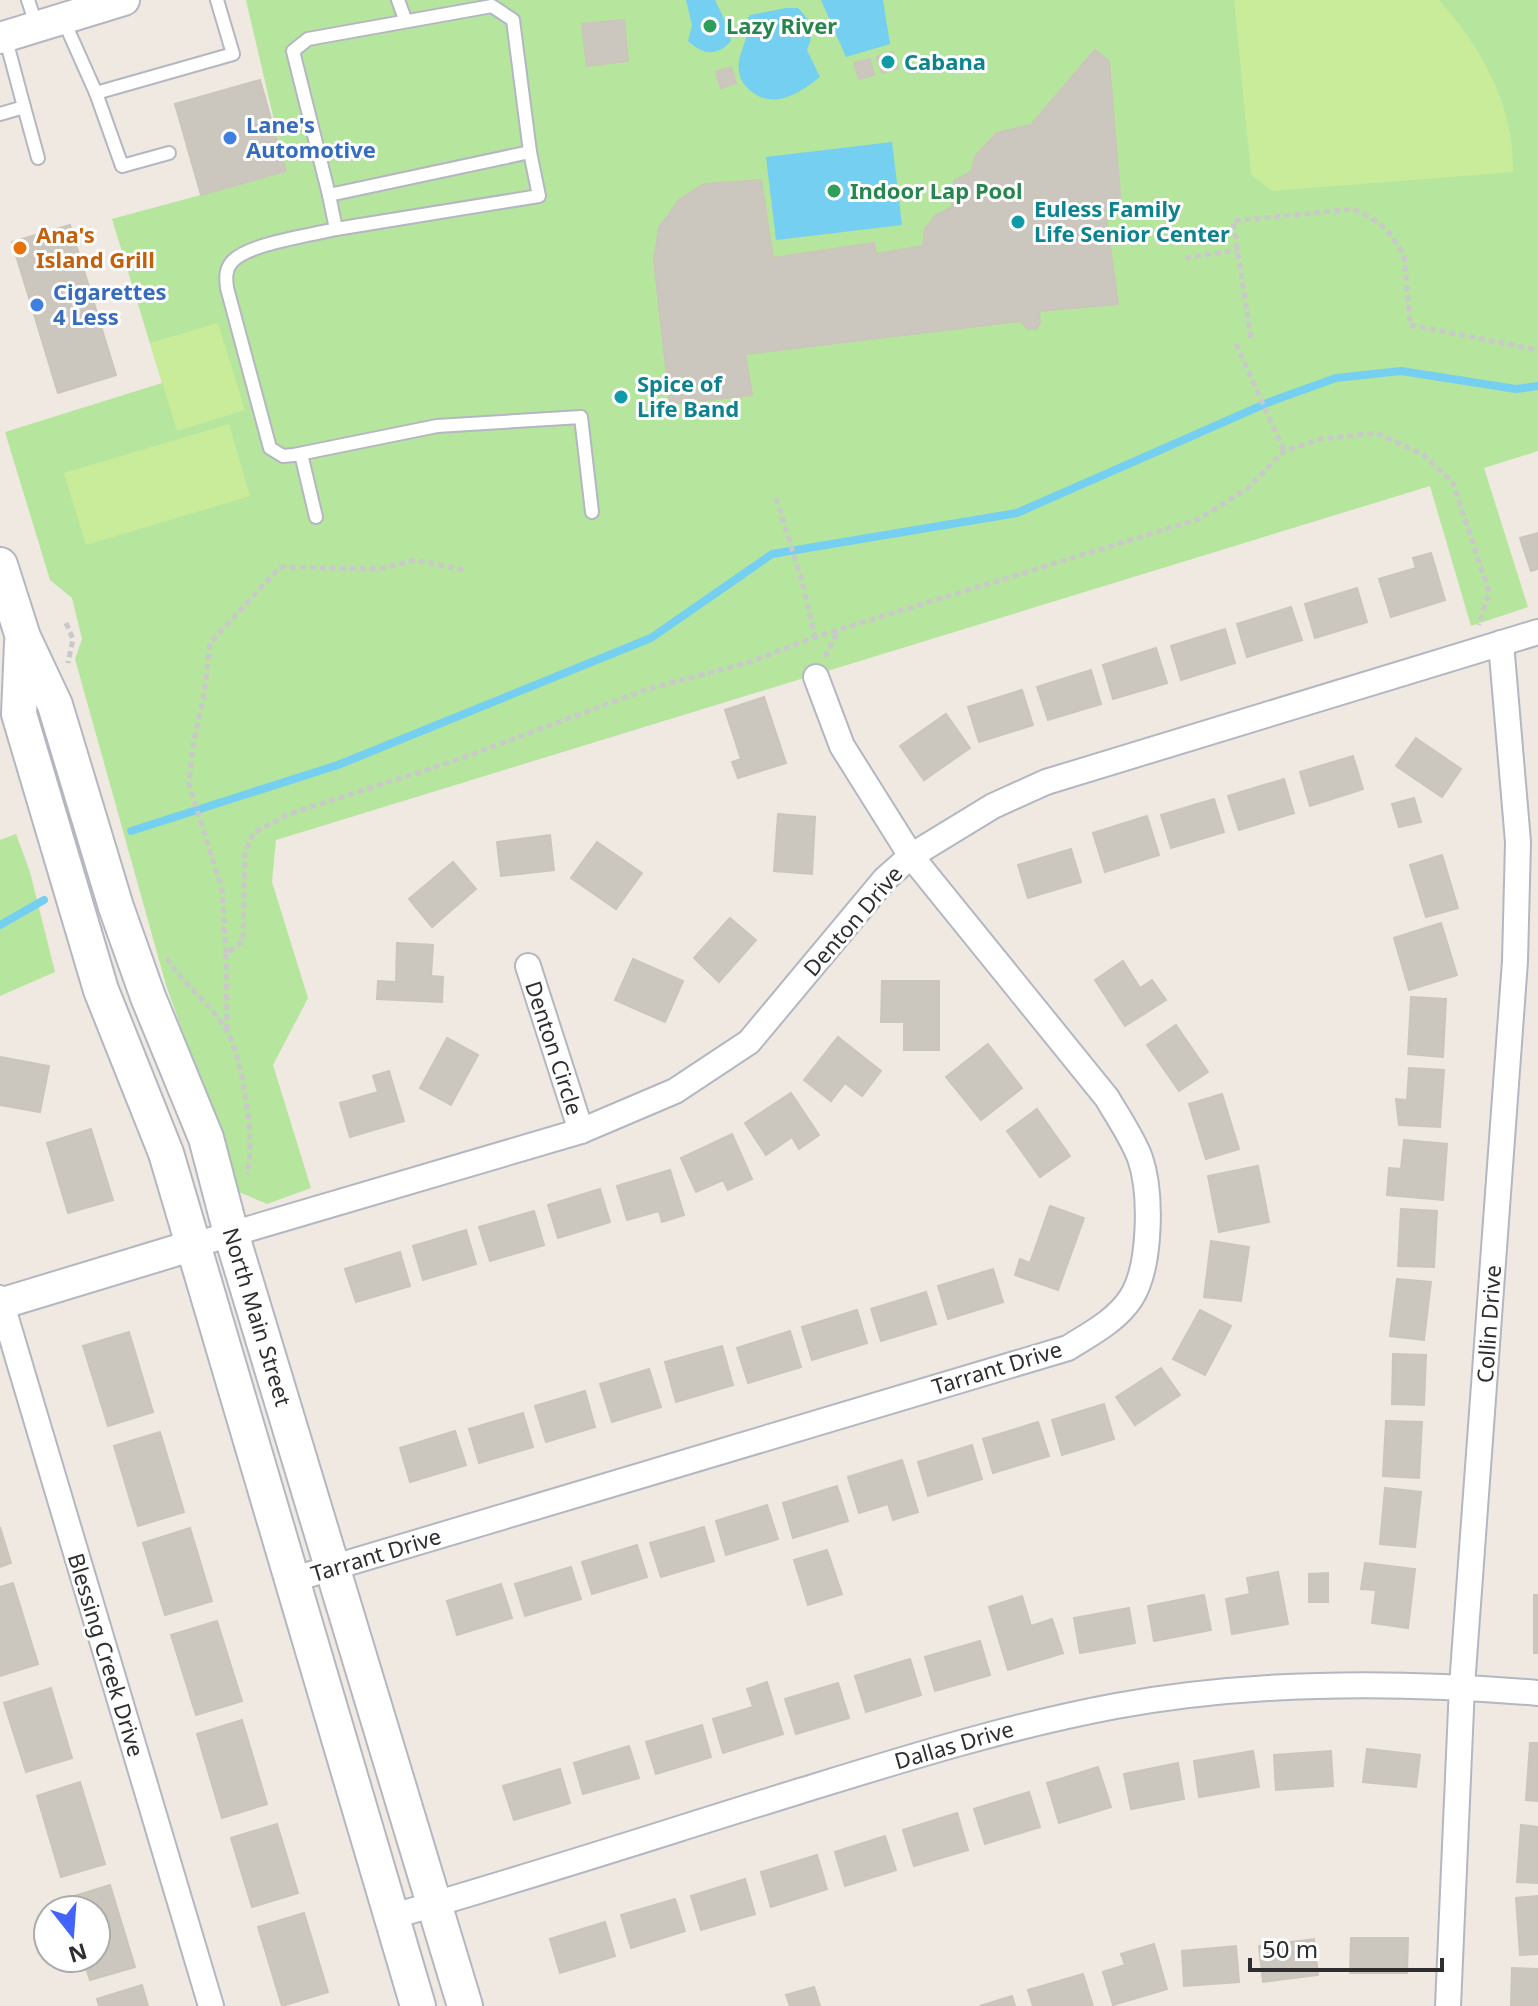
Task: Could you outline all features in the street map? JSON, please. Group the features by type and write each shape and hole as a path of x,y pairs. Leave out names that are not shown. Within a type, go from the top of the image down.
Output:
{"main road":[{"name":"North Main Street","path":"0,565 23,637 55,705 109,885 148,997 206,1138 231,1233 465,2006"},
{"name":"North Main Street","path":"23,637 19,714 101,990 166,1153 418,2006"}],"street":[{"path":"3,37 43,15 124,0"},
{"name":"Denton Drive","path":"194,1245 581,1131 675,1091 749,1042 885,879 911,856 993,806 1046,782 1538,632"},
{"name":"Collin Drive","path":"1448,2006 1462,1686 1515,961 1518,842 1490,647"},
{"name":"Tarrant Drive","path":"291,1580 1068,1348 1107,1324 1131,1298 1143,1267 1147,1230 1145,1191 1136,1150 1107,1098 911,856 842,746 816,677"},
{"name":"Denton Circle","path":"528,966 581,1131"},
{"path":"1,1302 194,1245"},
{"name":"Blessing Creek Drive","path":"1,1302 211,2006"},
{"name":"Dallas Drive","path":"390,1917 900,1760 1019,1727 1104,1709 1331,1684 1462,1686 1538,1693"}],"lane":[{"path":"96,93 233,54 217,0"},
{"path":"398,0 405,19"},
{"path":"336,229 293,51 308,39 405,19 492,6 513,20 530,152 539,196 336,229 246,252 232,261 226,273 227,288 270,448 283,456 437,426 581,417 592,512"},
{"path":"43,15 96,93 122,166 169,153"},
{"path":"3,37 38,158"},
{"path":"0,114 24,107"},
{"path":"329,195 530,152"},
{"path":"301,454 316,517"}],"path":[{"path":"1251,338 1233,221 1353,209 1386,229 1404,254 1410,325 1538,350"},
{"path":"1185,258 1238,250"},
{"path":"1236,344 1284,451"},
{"path":"226,954 243,941 245,852 253,833 289,814 451,762 645,690 750,662 815,637 1199,519 1248,488 1284,451 1321,439 1376,433 1424,455 1453,483 1489,592 1479,627 1490,647"},
{"path":"776,498 802,581 815,637"},
{"path":"243,1188 252,1158 247,1103 227,1030 222,890 189,784 210,643 280,567 378,569 415,560 465,570"},
{"path":"164,952 192,992 227,1030"}],"green space":[{"path":"246,0 1538,0 1538,451 1484,468 1528,607 1471,626 1430,486 276,840 272,882 308,998 273,1065 311,1188 267,1204 239,1192 166,985 75,659 82,639 72,598 50,580 5,432 162,383 112,219 286,172"},
{"path":"1234,0 1439,0 1469,38 1492,79 1508,124 1513,172 1272,191 1251,174"},
{"path":"218,323 245,410 177,431 150,343"},
{"path":"229,424 250,496 86,545 64,473"},
{"path":"16,834 30,872 55,972 0,996 0,840"}],"water":[{"name":"Lazy River","path":"686,0 715,0 728,27 731,41 726,46 710,52 688,41 692,25"},
{"path":"821,0 883,0 890,44 846,57"},
{"path":"798,8 809,22 811,37 807,50 820,77 788,97 761,97 740,78 746,22 750,15"},
{"name":"Indoor Lap Pool","path":"892,142 902,225 776,240 766,157"}],"building":[{"path":"624,20 628,61 587,66 582,24"},
{"name":"Euless Family Life Senior Center","path":"1095,50 1109,61 1121,206 1105,209 1118,304 1039,311 1040,323 1036,329 1028,329 1021,321 745,354 752,395 670,404 654,260 659,228 679,200 704,184 761,180 773,258 874,243 876,254 923,246 925,229 936,215 952,207 954,181 971,172 976,155 997,133 1031,125"},
{"name":"Cabana","path":"893,52 898,68 882,73 877,57"},
{"name":"Cabana","path":"870,59 874,75 859,79 854,63"},
{"path":"731,67 736,83 721,88 716,72"},
{"name":"Lane's Automotive","path":"260,80 286,171 201,195 175,104"},
{"path":"70,225 116,375 58,393 12,242"},
{"path":"1538,533 1538,569 1531,571 1520,538"},
{"path":"1431,553 1445,600 1391,617 1379,579 1416,568 1413,558"},
{"path":"1357,588 1367,622 1315,638 1305,604"},
{"path":"1291,607 1302,640 1247,657 1237,624"},
{"path":"1225,629 1235,663 1181,680 1171,646"},
{"path":"1156,648 1167,683 1113,699 1103,665"},
{"path":"1091,670 1101,704 1048,720 1037,687"},
{"path":"1022,690 1033,725 979,742 968,707"},
{"path":"764,697 786,763 738,778 732,762 741,759 725,710"},
{"path":"946,714 970,748 924,780 900,746"},
{"path":"1416,738 1461,769 1442,797 1396,766"},
{"path":"1353,756 1363,789 1310,806 1300,772"},
{"path":"1284,779 1294,813 1239,830 1228,796"},
{"path":"1414,798 1421,822 1399,827 1392,804"},
{"path":"1214,799 1224,832 1171,848 1161,815"},
{"path":"778,814 815,817 812,874 774,871"},
{"path":"1147,816 1159,855 1105,872 1093,833"},
{"path":"550,835 554,870 501,876 497,842"},
{"path":"597,842 642,873 616,909 571,878"},
{"path":"1071,849 1081,882 1028,898 1018,865"},
{"path":"1442,855 1458,908 1426,917 1410,865"},
{"path":"453,862 476,889 432,927 409,899"},
{"path":"730,918 756,940 719,982 694,958"},
{"path":"1441,923 1457,975 1409,990 1394,938"},
{"path":"397,943 433,945 431,976 443,977 442,1002 377,999 378,981 396,982"},
{"path":"633,959 683,981 665,1022 615,1000"},
{"path":"1123,961 1140,988 1152,980 1166,1000 1125,1026 1095,980"},
{"path":"882,981 939,981 939,1050 904,1050 904,1022 881,1022"},
{"path":"1411,997 1446,999 1443,1057 1408,1054"},
{"path":"1176,1025 1208,1072 1179,1091 1147,1045"},
{"path":"838,1037 881,1071 862,1096 845,1083 831,1101 804,1080"},
{"path":"447,1038 478,1055 451,1105 420,1088"},
{"path":"988,1044 1022,1088 981,1120 946,1077"},
{"path":"0,1057 49,1066 40,1112 0,1105"},
{"path":"1409,1068 1444,1070 1440,1127 1399,1125 1396,1099 1407,1100"},
{"path":"389,1071 404,1121 350,1137 340,1103 378,1092 373,1076"},
{"path":"791,1093 819,1135 799,1149 792,1137 766,1155 745,1123"},
{"path":"1222,1094 1239,1149 1206,1159 1189,1104"},
{"path":"1037,1109 1070,1156 1040,1177 1007,1131"},
{"path":"91,1129 113,1200 68,1213 47,1143"},
{"path":"732,1134 752,1179 728,1190 723,1180 696,1192 681,1158"},
{"path":"1404,1140 1447,1144 1443,1200 1387,1195 1389,1168 1401,1169"},
{"path":"1258,1166 1269,1222 1219,1232 1208,1176"},
{"path":"670,1170 684,1215 662,1222 659,1211 627,1220 617,1186"},
{"path":"600,1189 610,1222 558,1238 548,1205"},
{"path":"1050,1206 1084,1218 1058,1290 1015,1275 1020,1259 1030,1263"},
{"path":"1401,1209 1437,1211 1434,1267 1398,1266"},
{"path":"534,1211 544,1245 490,1261 479,1227"},
{"path":"466,1230 476,1264 423,1280 413,1246"},
{"path":"1211,1241 1249,1247 1241,1301 1204,1297"},
{"path":"400,1252 410,1286 356,1302 345,1269"},
{"path":"993,1269 1003,1302 948,1319 938,1286"},
{"path":"1397,1279 1431,1282 1424,1340 1390,1336"},
{"path":"926,1292 936,1324 881,1341 871,1309"},
{"path":"857,1310 867,1343 812,1360 802,1327"},
{"path":"1200,1310 1231,1326 1205,1375 1173,1359"},
{"path":"790,1331 801,1367 748,1383 737,1348"},
{"path":"129,1332 153,1412 108,1426 83,1346"},
{"path":"722,1346 733,1385 676,1402 665,1362"},
{"path":"1393,1354 1426,1355 1424,1405 1392,1404"},
{"path":"1161,1368 1180,1395 1135,1425 1116,1397"},
{"path":"649,1369 661,1407 612,1422 600,1384"},
{"path":"585,1391 595,1427 546,1442 535,1406"},
{"path":"1104,1404 1114,1439 1062,1455 1052,1420"},
{"path":"523,1413 533,1447 479,1463 469,1429"},
{"path":"1386,1421 1422,1422 1419,1478 1383,1476"},
{"path":"1038,1422 1049,1456 993,1473 983,1439"},
{"path":"455,1431 466,1465 410,1482 400,1448"},
{"path":"160,1432 184,1512 138,1526 114,1446"},
{"path":"972,1445 982,1479 928,1496 918,1462"},
{"path":"902,1460 918,1512 893,1520 888,1504 859,1513 848,1477"},
{"path":"837,1486 848,1521 793,1538 783,1503"},
{"path":"1385,1488 1421,1492 1415,1547 1380,1544"},
{"path":"767,1505 778,1539 726,1555 716,1521"},
{"path":"0,1527 11,1563 0,1567"},
{"path":"704,1527 714,1561 661,1577 650,1543"},
{"path":"190,1528 212,1601 165,1615 143,1543"},
{"path":"637,1545 647,1577 592,1594 582,1562"},
{"path":"827,1550 842,1594 808,1605 794,1560"},
{"path":"1365,1563 1415,1569 1408,1628 1372,1623 1376,1590 1361,1589"},
{"path":"571,1567 581,1599 525,1616 515,1584"},
{"path":"1278,1572 1288,1624 1232,1634 1226,1599 1250,1594 1247,1578"},
{"path":"1328,1573 1328,1602 1309,1602 1309,1574"},
{"path":"13,1583 38,1664 0,1676 0,1587"},
{"path":"501,1584 512,1618 457,1635 447,1601"},
{"path":"1204,1595 1211,1630 1154,1641 1148,1606"},
{"path":"1534,1595 1538,1595 1538,1653 1534,1653"},
{"path":"1022,1596 1031,1626 1052,1619 1063,1653 1008,1670 989,1607"},
{"path":"1129,1608 1135,1643 1080,1653 1074,1618"},
{"path":"217,1621 242,1701 196,1715 171,1635"},
{"path":"980,1641 990,1675 935,1691 925,1657"},
{"path":"910,1659 921,1695 866,1712 855,1676"},
{"path":"767,1682 783,1734 723,1753 713,1719 753,1707 747,1689"},
{"path":"838,1683 849,1718 796,1734 785,1699"},
{"path":"51,1688 72,1758 26,1772 4,1703"},
{"path":"242,1720 267,1804 222,1818 197,1734"},
{"path":"702,1725 711,1757 656,1774 646,1742"},
{"path":"1530,1743 1538,1743 1538,1801 1526,1800"},
{"path":"629,1746 639,1778 583,1794 574,1763"},
{"path":"1367,1749 1420,1755 1416,1787 1363,1782"},
{"path":"1253,1751 1259,1787 1199,1797 1194,1761"},
{"path":"1331,1751 1333,1786 1276,1790 1274,1755"},
{"path":"1178,1763 1184,1799 1131,1809 1124,1774"},
{"path":"1098,1767 1111,1807 1059,1823 1047,1783"},
{"path":"560,1769 570,1803 514,1820 503,1786"},
{"path":"80,1782 105,1864 61,1877 37,1796"},
{"path":"1029,1792 1040,1827 985,1844 974,1809"},
{"path":"957,1813 968,1850 914,1866 903,1830"},
{"path":"277,1824 298,1893 252,1907 231,1838"},
{"path":"1521,1825 1538,1827 1538,1883 1517,1882"},
{"path":"885,1836 896,1870 845,1886 835,1852"},
{"path":"817,1855 827,1889 771,1907 761,1872"},
{"path":"745,1879 755,1914 701,1930 691,1896"},
{"path":"110,1885 135,1967 112,1974 112,1894 81,1894"},
{"path":"1538,1896 1538,1954 1520,1955 1516,1898"},
{"path":"675,1899 685,1931 631,1948 621,1915"},
{"path":"304,1913 328,1992 282,2006 258,1927"},
{"path":"605,1922 615,1956 560,1973 550,1939"},
{"path":"1351,1938 1408,1938 1407,1973 1350,1973"},
{"path":"1314,1939 1318,1975 1263,1982 1259,1946"},
{"path":"1154,1944 1167,1989 1113,2005 1103,1972 1125,1965 1121,1954"},
{"path":"1236,1946 1239,1982 1184,1986 1182,1951"},
{"path":"1512,1968 1538,1969 1538,2006 1511,2006"},
{"path":"88,1974 111,1974 90,1980"},
{"path":"1083,1974 1093,2006 1033,2006 1028,1990"},
{"path":"142,1985 148,2006 99,2006 97,1999"},
{"path":"814,1987 820,2006 790,2006 786,1995"},
{"path":"1012,1996 1015,2006 980,2006"}],"waterway":[{"path":"131,831 338,765 651,638 772,554 1017,513 1272,401 1336,378 1401,371 1516,389 1538,386"},
{"path":"0,925 44,900"}],"place":[{"name":"Lazy River","path":"710,26"},
{"name":"Cabana","path":"888,62"},
{"name":"Lane's Automotive","path":"230,138"},
{"name":"Indoor Lap Pool","path":"834,191"},
{"name":"Euless Family Life Senior Center","path":"1018,222"},
{"name":"Ana's Island Grill","path":"20,248"},
{"name":"Cigarettes 4 Less","path":"37,305"},
{"name":"Spice of Life Band","path":"621,397"}]}
